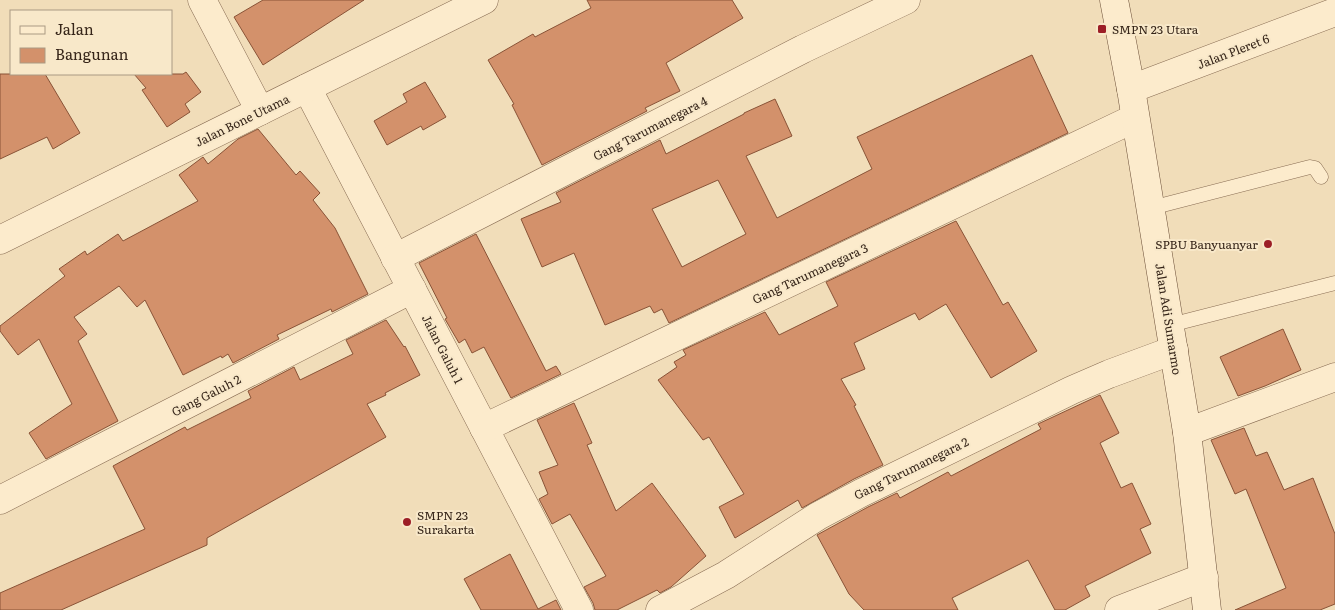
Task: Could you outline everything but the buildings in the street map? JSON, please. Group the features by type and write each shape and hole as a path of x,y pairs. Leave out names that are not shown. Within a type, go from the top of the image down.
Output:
{"street":[{"path":"202,0 260,111"},
{"name":"Jalan Bone Utama","path":"0,240 484,0"},
{"name":"Gang Tarumanegara 4","path":"395,258 803,49 906,0"},
{"name":"Jalan Adi Sumarmo","path":"1114,0 1131,89 1187,432 1207,610"},
{"name":"Jalan Pleret 6","path":"1131,89 1335,12"},
{"name":"Jalan Galuh 1","path":"307,88 579,610"},
{"name":"Gang Tarumanegara 3","path":"484,428 1135,118"},
{"name":"Gang Galuh 2","path":"0,500 412,289"},
{"name":"Gang Tarumanegara 2","path":"660,610 726,575 818,516 860,493 1072,390 1109,374 1172,337"},
{"path":"1187,432 1335,378"},
{"path":"1119,610 1204,577"}],"lane":[{"path":"1151,208 1310,167 1315,168 1320,177"},
{"path":"1172,337 1335,283"}],"place":[{"name":"SMPN 23 Utara","path":"1102,29"},
{"name":"SPBU Banyuanyar","path":"1268,244"},
{"name":"SMPN 23 Surakarta","path":"407,522"}]}
